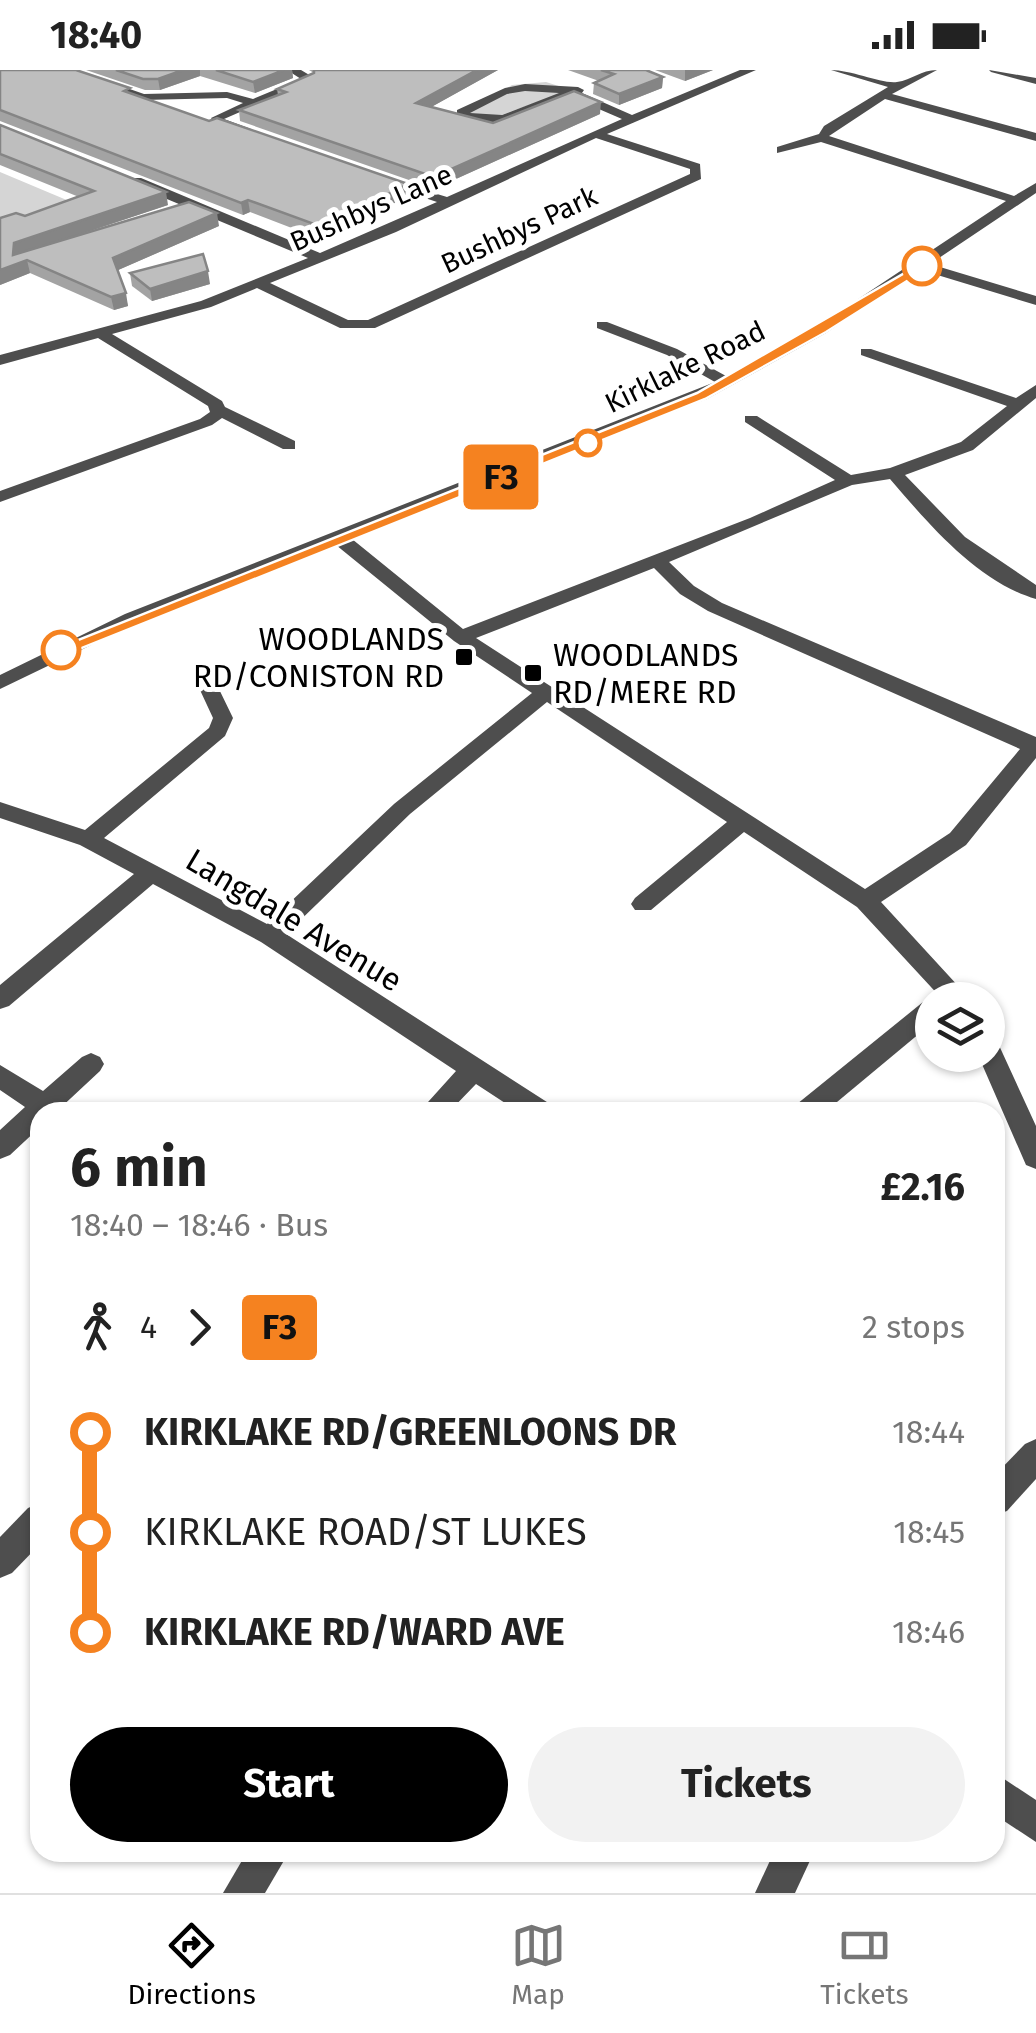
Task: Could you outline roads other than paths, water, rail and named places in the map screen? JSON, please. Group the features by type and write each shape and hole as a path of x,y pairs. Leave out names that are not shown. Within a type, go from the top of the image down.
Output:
{"street":[{"path":"67,70 152,98 178,111"},
{"path":"256,136 210,119 310,79 293,70"},
{"name":"Bushbys Lane","path":"0,360 206,304 750,70"},
{"path":"836,70 897,86"},
{"path":"781,150 822,137 884,94 930,70"},
{"path":"995,70 1036,81"},
{"path":"505,127 455,111 508,83 524,80 558,82 631,120"},
{"path":"679,87 695,94"},
{"path":"490,120 578,90"},
{"path":"884,94 1036,137"},
{"path":"152,98 227,95 254,102"},
{"name":"Bushbys Park","path":"258,283 344,325 370,324 696,176 696,167 596,134"},
{"path":"822,137 839,147 1015,200"},
{"path":"362,172 450,202"},
{"path":"125,176 320,258"},
{"name":"Kirklake Road","path":"0,683 132,618 606,436 726,382 922,266 1036,187"},
{"path":"178,211 196,204"},
{"path":"922,266 1036,302"},
{"path":"602,325 672,352 726,382"},
{"path":"100,333 212,401 219,410 289,445"},
{"path":"866,352 1017,404"},
{"path":"461,637 657,562 848,482 894,472 967,446 1036,390"},
{"path":"0,497 206,422 219,410"},
{"path":"751,420 848,482"},
{"path":"894,472 958,542 1012,582 1036,593"},
{"path":"342,540 461,637 544,694 745,819 866,902 932,982"},
{"path":"657,562 686,590 715,607 1035,746 958,839 866,902"},
{"path":"88,839 218,731 223,718 210,690"},
{"path":"270,936 318,884 430,782 544,694"},
{"name":"Langdale Avenue","path":"0,810 88,839 270,936 524,1102"},
{"path":"643,904 745,819"},
{"path":"0,999 152,872"},
{"path":"819,1102 915,1025"},
{"path":"48,1102 91,1064"},
{"path":"442,1102 473,1070"},
{"path":"999,1072 1036,1157"},
{"path":"0,1076 38,1102"},
{"path":"0,1147 30,1119"},
{"path":"1005,1488 1036,1455"},
{"path":"0,1562 30,1530"},
{"path":"1005,1800 1036,1823"},
{"path":"242,1893 263,1862"},
{"path":"774,1893 790,1862"}],"place":[{"name":"WOODLANDS RD/CONISTON RD","path":"464,657"},
{"name":"WOODLANDS RD/MERE RD","path":"533,673"}]}
